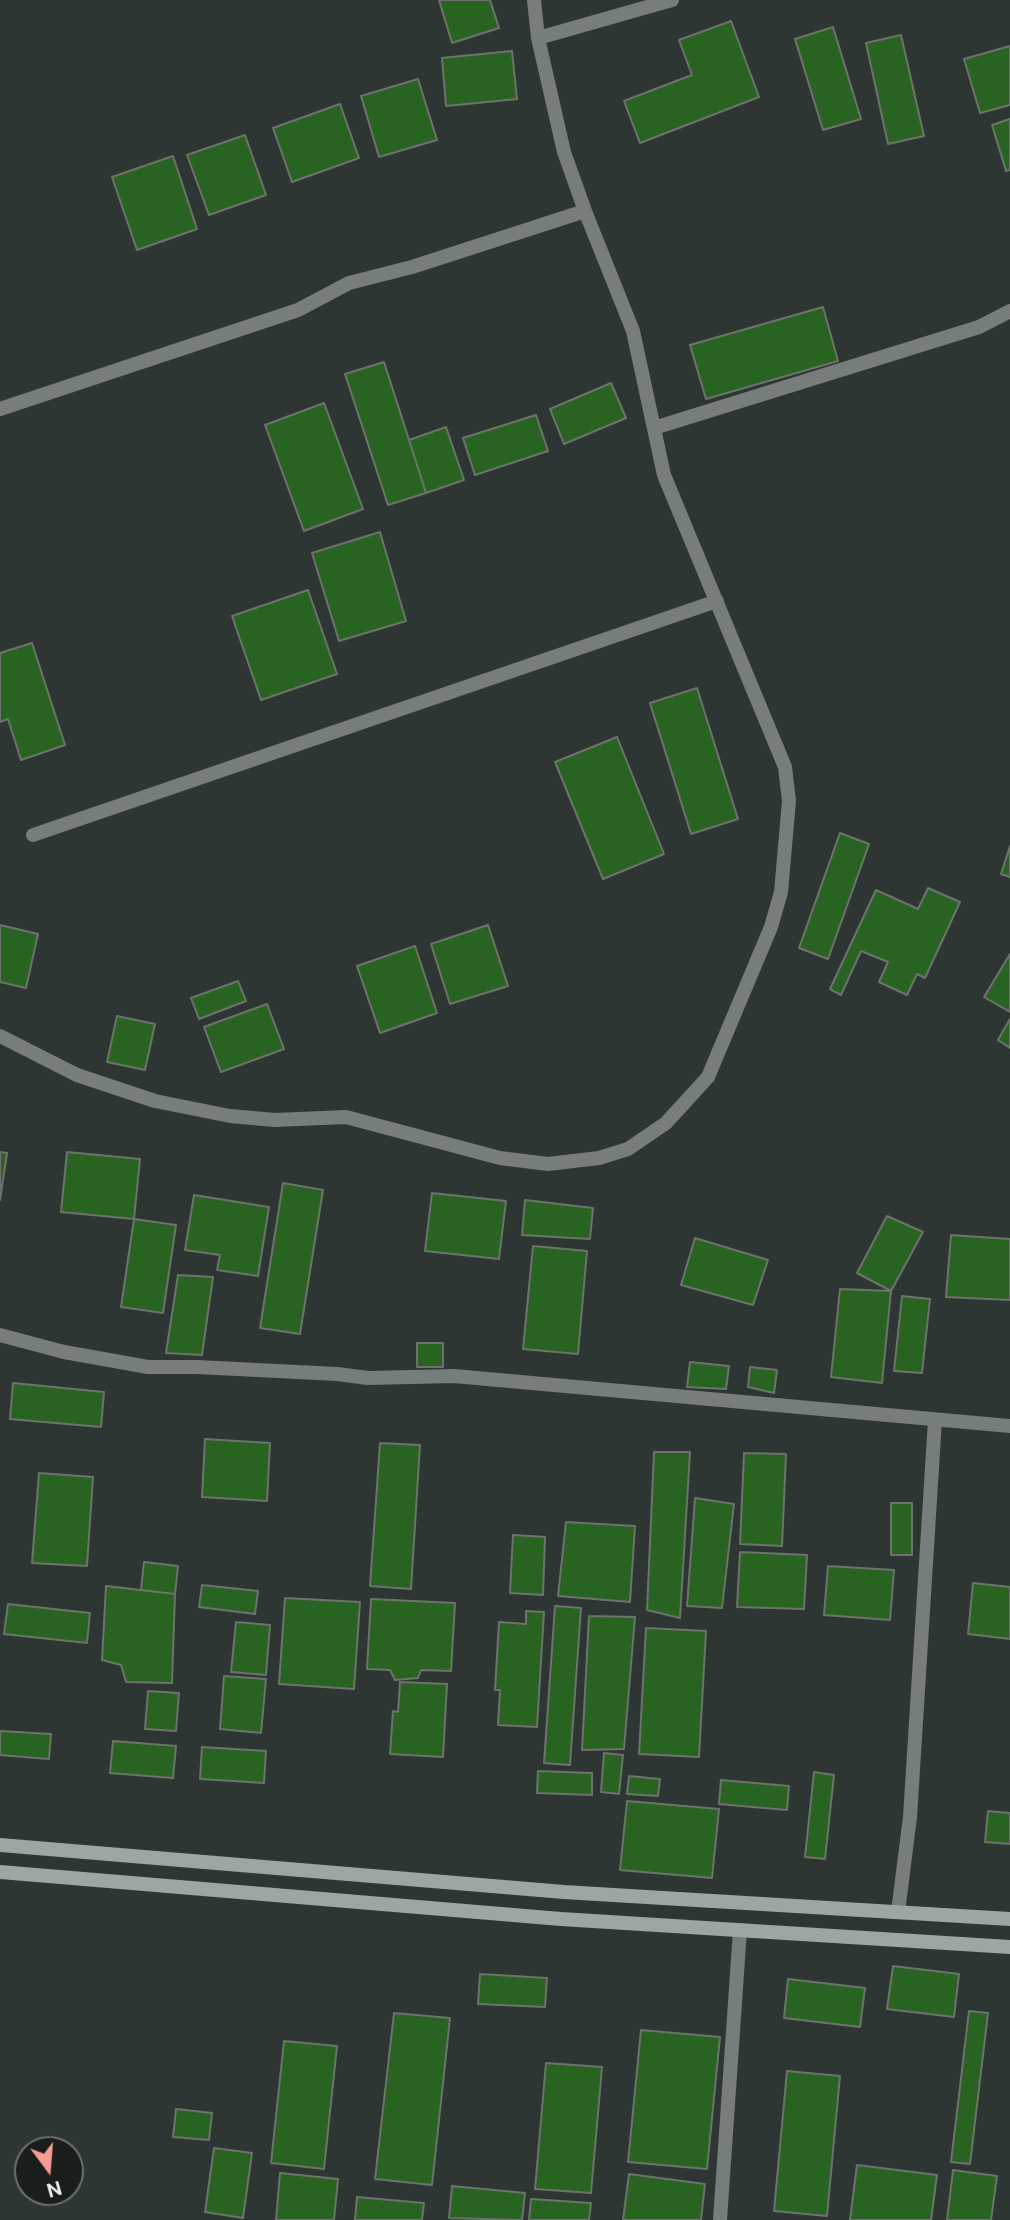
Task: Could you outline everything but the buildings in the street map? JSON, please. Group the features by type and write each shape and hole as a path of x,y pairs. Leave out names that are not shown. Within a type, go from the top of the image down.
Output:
{"main road":[{"path":"0,1844 564,1892 1010,1919"},
{"path":"0,1872 561,1919 1010,1947"}],"street":[{"path":"0,1036 77,1075 155,1101 230,1116 275,1120 346,1117 500,1158 548,1164 599,1158 628,1149 666,1123 708,1077 771,927 781,892 789,801 785,767 664,475 633,331 564,152 538,38 534,0"},
{"path":"538,38 672,0"},
{"path":"0,409 298,310 349,283 412,267 585,211"},
{"path":"654,428 979,327 1010,311"},
{"path":"33,835 717,601"},
{"path":"0,1335 64,1352 148,1367 235,1369 368,1378 454,1376 1010,1426"},
{"path":"898,1912 910,1818 935,1420"},
{"path":"720,2220 740,1930"}]}
